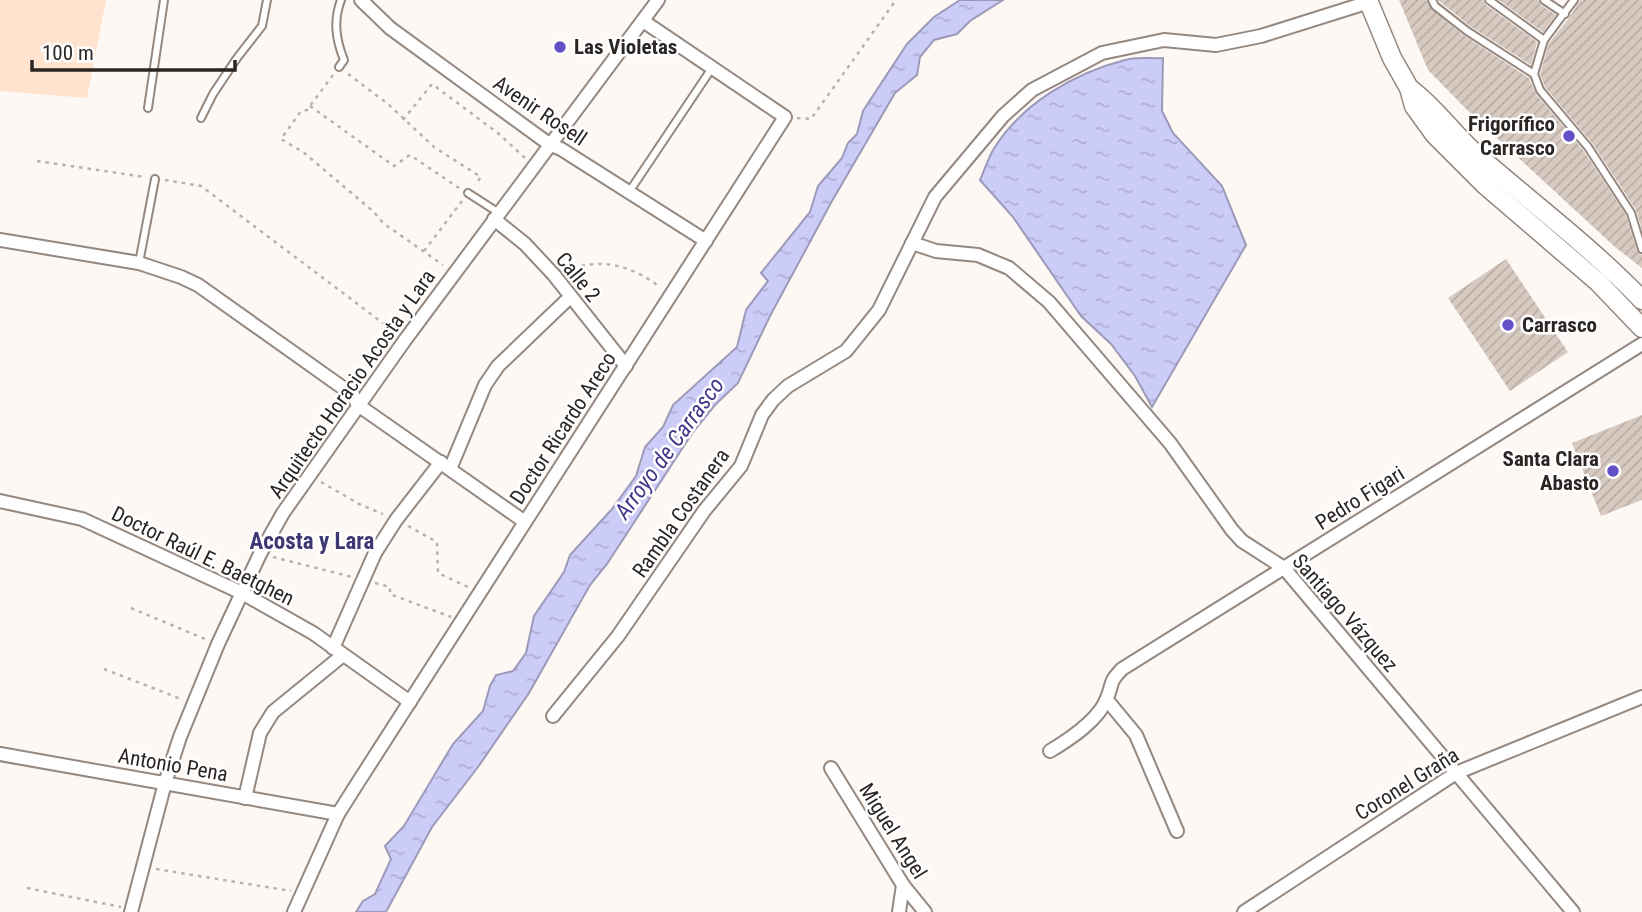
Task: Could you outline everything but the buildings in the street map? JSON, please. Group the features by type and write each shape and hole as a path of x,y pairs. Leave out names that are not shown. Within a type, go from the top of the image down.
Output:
{"main road":[{"path":"1368,1 1392,58 1409,88 1414,106 1435,135 1461,162 1625,308 1642,328"},
{"path":"1409,88 1423,98 1470,149 1641,298"}],"street":[{"name":"Avenir Rosell","path":"361,0 390,28 549,144 706,241"},
{"name":"Arquitecto Horacio Acosta y Lara","path":"131,910 165,783 194,704 218,644 260,554 283,513 405,340 658,0"},
{"name":"Rambla Costanera","path":"553,716 618,636 705,511 741,466 762,415 773,400 788,386 846,351 879,310 935,197 1003,116 1032,90 1102,53 1164,40 1216,45 1261,36 1368,1"},
{"path":"643,20 786,117"},
{"name":"Doctor Ricardo Areco","path":"294,912 338,814 786,117"},
{"name":"Calle 2","path":"497,216 554,275 569,298 626,366"},
{"path":"0,240 139,262 198,285 353,396 358,405 525,522"},
{"name":"Santiago Vázquez","path":"912,243 936,251 978,255 1009,268 1049,302 1170,443 1232,530 1242,541 1284,568 1573,912"},
{"path":"245,798 260,733 273,712 338,652 375,553 396,520 445,466 485,386 498,366 569,298"},
{"path":"1625,308 1641,298"},
{"name":"Pedro Figari","path":"1050,751 1079,734 1107,700 1111,682 1122,669 1642,344"},
{"name":"Doctor Raúl E. Baetghen","path":"0,501 82,519 242,593 285,616 410,702"},
{"name":"Coronel Graña","path":"1244,912 1456,773 1642,697"},
{"path":"1107,700 1136,735 1177,831"},
{"name":"Antonio Pena","path":"0,754 338,814"},
{"name":"Miguel Angel","path":"831,768 902,885 925,912"},
{"path":"899,912 902,885"}],"lane":[{"path":"148,108 164,0"},
{"path":"201,118 213,94 262,26 267,0"},
{"path":"339,67 344,60 337,43 336,26 341,0"},
{"path":"1432,0 1435,6 1467,31 1534,74 1541,90 1588,146 1631,213 1642,249"},
{"path":"1489,0 1544,40"},
{"path":"1544,0 1565,13"},
{"path":"1534,74 1544,40 1574,0"},
{"path":"628,193 712,68"},
{"path":"139,262 155,179"},
{"path":"468,193 497,216"}],"path":[{"path":"786,117 811,119 896,0"},
{"path":"424,251 481,177 434,147 388,104 339,67 307,110 300,111 281,139 303,152 374,212 383,223 455,273"},
{"path":"403,120 432,84 534,164"},
{"path":"310,106 394,166 410,155 468,193"},
{"path":"37,161 201,186 405,340"},
{"path":"554,275 578,265 598,262 623,266 645,275 671,295"},
{"path":"131,608 218,644"},
{"path":"104,669 194,704"},
{"path":"142,866 302,893"},
{"path":"27,888 131,910"}],"shaded area":[{"path":"0,0 106,0 87,98 0,91"}],"water":[{"name":"Arroyo de Carrasco","path":"960,0 1003,0 970,21 957,34 934,40 920,57 917,75 895,93 832,201 770,316 738,383 693,432 607,564 590,585 529,693 432,827 386,912 356,912 363,901 375,894 391,859 385,846 404,826 453,744 483,711 496,675 513,671 526,653 534,616 564,572 570,555 612,509 636,476 645,447 663,427 673,405 737,347 746,310 768,281 761,273 810,212 818,186 842,158 848,143 857,134 863,111 907,44 934,17"},
{"path":"1163,58 1162,111 1173,133 1222,186 1246,245 1152,407 1135,376 1111,344 1081,316 1013,217 980,180 993,150 1005,133 1018,118 1050,93 1087,73 1125,60"}],"place":[{"name":"Las Violetas","path":"560,47"},
{"name":"Frigorífico Carrasco","path":"1569,136"},
{"name":"Carrasco","path":"1508,325"},
{"name":"Santa Clara Abasto","path":"1613,471"}],"district":[{"name":"Acosta y Lara","path":"312,541"}]}
